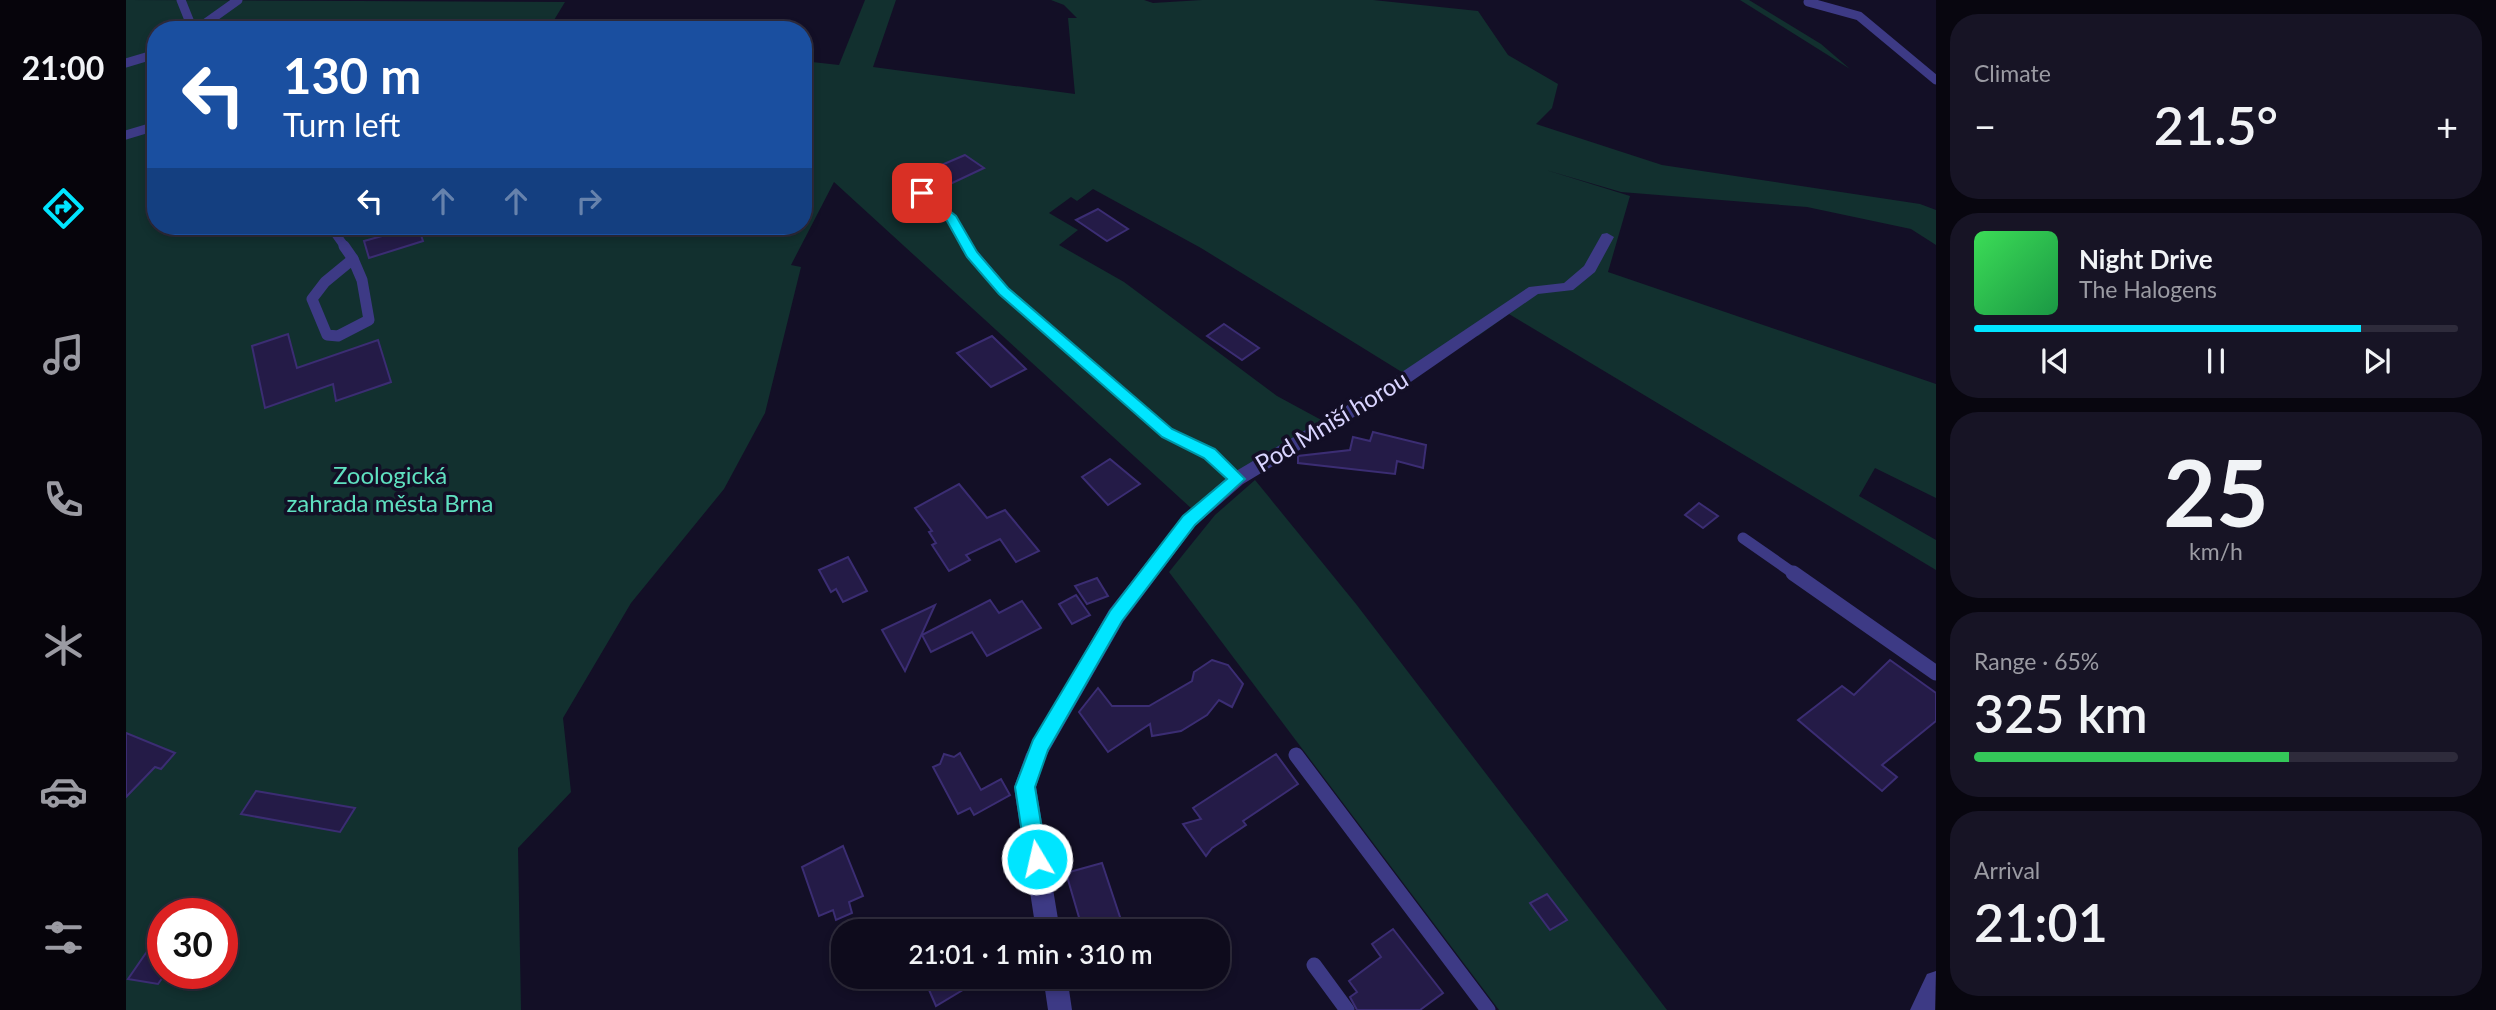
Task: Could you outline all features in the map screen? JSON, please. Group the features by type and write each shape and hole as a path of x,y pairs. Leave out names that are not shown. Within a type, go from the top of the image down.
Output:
{"street":[{"name":"Pod Mniší horou","path":"1046,919 1025,787 1039,746 1116,616 1189,521 1237,479 1396,384 1534,290 1568,287 1590,269 1607,237"},
{"path":"1922,1010 1936,982"},
{"path":"1057,989 1060,1010"}],"lane":[{"path":"181,0 191,21"},
{"path":"208,21 238,0"},
{"path":"1808,2 1859,16 1936,80"},
{"path":"126,63 147,57"},
{"path":"126,135 147,129"},
{"path":"922,193 952,219 971,254 1004,291 1167,433 1209,453 1237,479"},
{"path":"337,235 354,258 366,289 369,320 357,329 338,336 327,335 312,299 325,282 354,258"},
{"path":"1743,538 1936,673"},
{"path":"1296,755 1488,1010"},
{"path":"1314,965 1348,1010"}],"green space":[{"name":"Zoologická zahrada města Brna","path":"126,0 565,2 553,21 147,21 147,235 807,235 791,265 801,267 765,413 724,489 631,603 563,718 571,792 518,848 521,1010 126,1010"},
{"path":"865,0 896,0 873,67 1075,94 1068,18 1077,18 1064,5 1051,0 1144,0 1153,3 1202,0 1373,0 1478,11 1508,55 1558,84 1552,108 1536,124 1662,165 1920,204 1936,210 1936,245 1911,229 1807,207 1621,192 1546,170 1630,196 1608,272 1936,384 1936,498 1875,468 1859,496 1936,540 1936,570 1509,314 1478,336 1465,330 1405,374 1201,248 1093,189 1077,201 1071,197 1049,213 1078,230 1059,245 1124,282 1277,396 1325,422 1192,509 834,182 812,224 812,62 839,65"},
{"path":"1740,0 1749,0 1821,44 1850,69"},
{"path":"1255,480 1356,604 1667,1010 1499,1010 1169,572 1215,515"}],"building":[{"path":"965,155 984,168 948,185 932,169"},
{"path":"1098,209 1128,229 1107,241 1076,220"},
{"path":"386,235 421,235 423,241 369,258 364,241"},
{"path":"1224,324 1259,348 1242,360 1207,336"},
{"path":"288,334 297,368 378,340 391,382 336,401 333,384 265,408 252,346"},
{"path":"992,336 1026,369 991,387 957,353"},
{"path":"1373,432 1426,445 1423,468 1397,461 1395,474 1298,463 1298,456 1350,450 1353,437 1370,441"},
{"path":"1110,459 1140,484 1108,505 1082,477"},
{"path":"959,484 987,518 1005,510 1039,551 1016,562 1000,539 966,555 970,560 949,571 932,545 936,543 929,532 932,531 915,508"},
{"path":"1699,503 1718,516 1703,528 1685,515"},
{"path":"848,557 867,591 843,602 836,589 831,592 819,570"},
{"path":"1097,578 1108,596 1087,604 1075,586"},
{"path":"1076,595 1090,615 1072,624 1059,604"},
{"path":"990,600 999,613 1022,601 1041,628 987,656 972,632 931,652 922,635"},
{"path":"935,605 905,671 882,630"},
{"path":"1212,660 1228,665 1243,684 1232,707 1219,700 1207,715 1181,731 1152,736 1150,724 1108,752 1079,712 1098,688 1112,706 1149,706 1192,681 1194,672"},
{"path":"1890,660 1936,693 1936,721 1882,765 1897,777 1882,791 1798,720 1842,686 1854,695"},
{"path":"126,733 175,753 161,769 155,767 126,797"},
{"path":"960,753 981,790 1001,779 1010,795 974,815 970,808 958,814 933,767 940,764 944,754 954,757"},
{"path":"1276,754 1298,784 1243,821 1246,825 1212,848 1206,856 1183,824 1201,819 1193,808"},
{"path":"256,791 355,808 340,832 241,814"},
{"path":"843,846 863,896 849,902 852,913 838,919 836,919 833,910 819,916 802,867"},
{"path":"1102,863 1121,919 1079,919 1066,873"},
{"path":"1547,894 1567,920 1550,930 1530,903"},
{"path":"1393,929 1443,993 1420,1010 1357,1010 1350,997 1357,992 1349,981 1381,957 1372,944"},
{"path":"147,951 147,982 128,979"},
{"path":"929,989 964,989 936,1006"}],"route":[{"path":"922,193 952,219 971,254 1004,291 1167,433 1209,453 1237,479 1189,521 1116,616 1039,746 1025,787 1037,859"}]}
